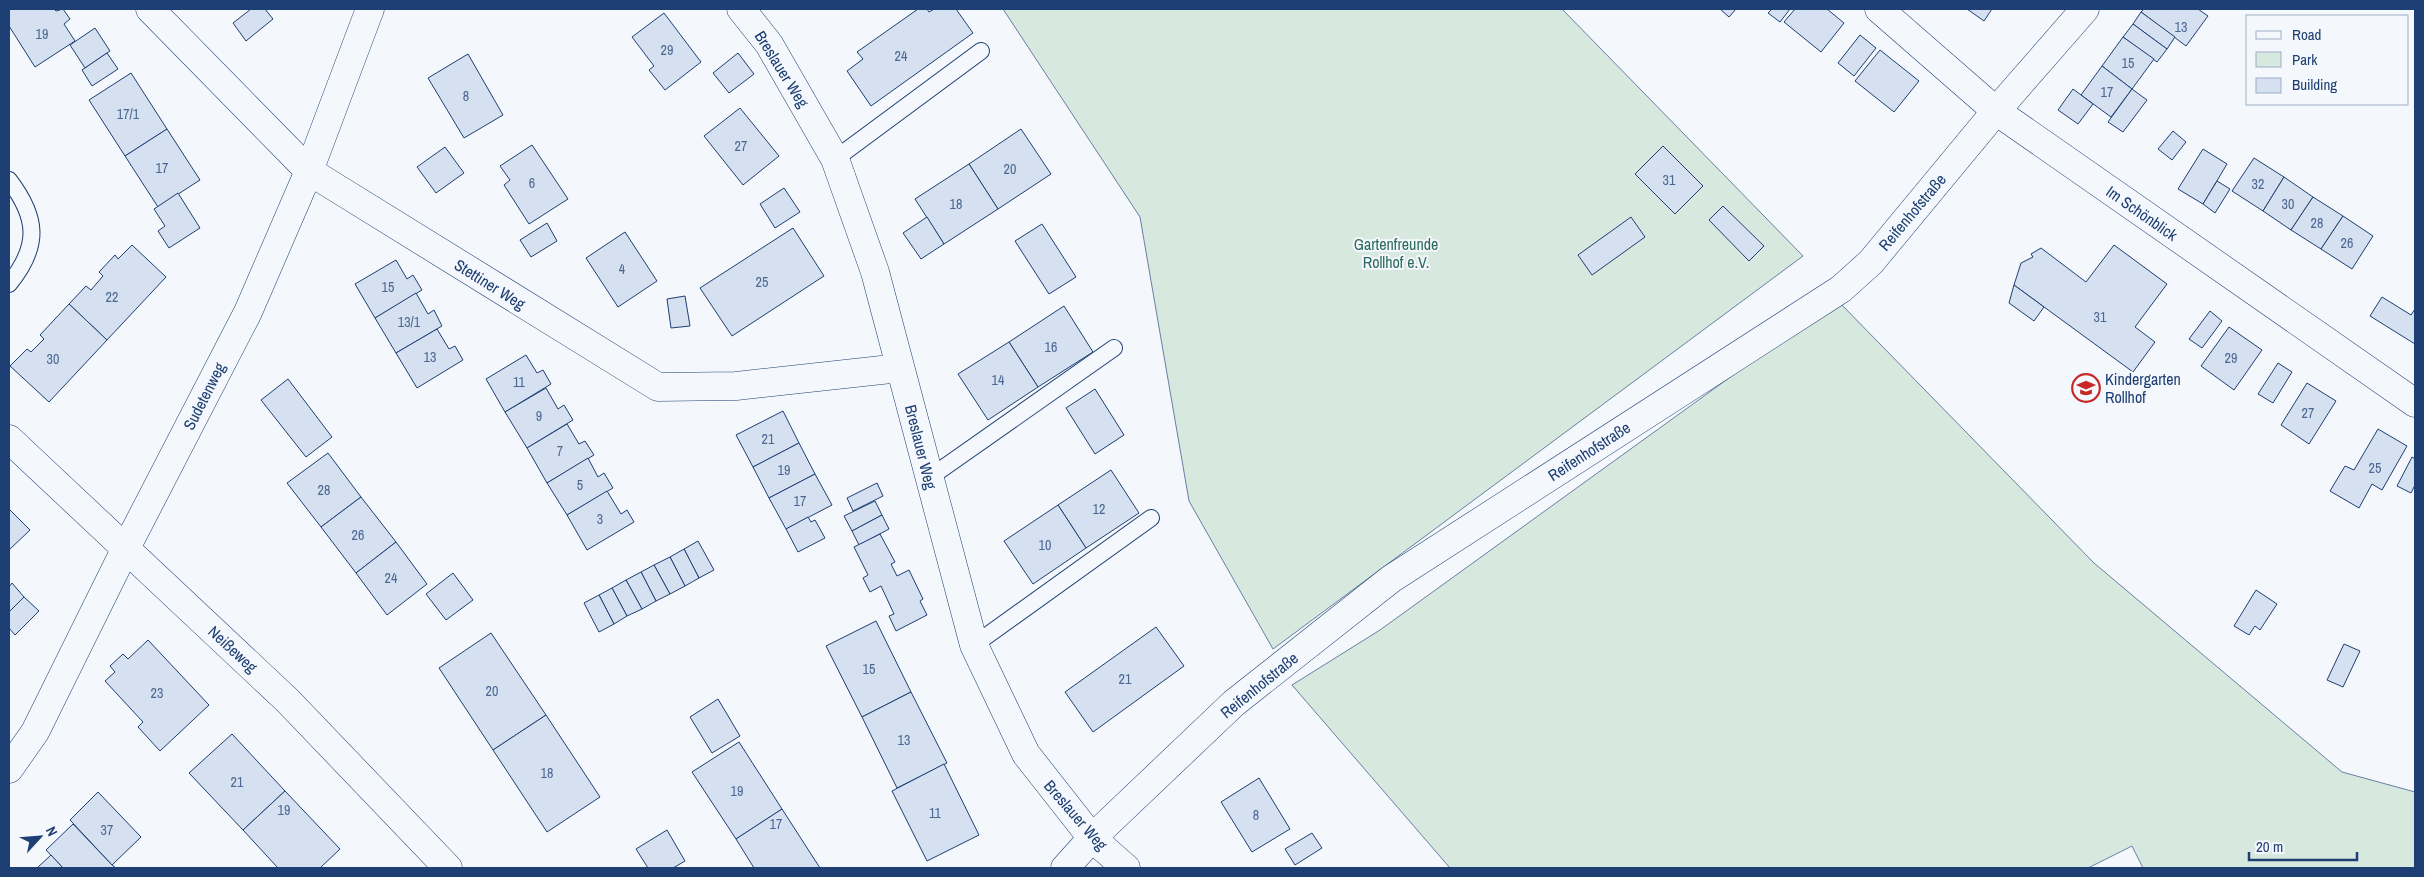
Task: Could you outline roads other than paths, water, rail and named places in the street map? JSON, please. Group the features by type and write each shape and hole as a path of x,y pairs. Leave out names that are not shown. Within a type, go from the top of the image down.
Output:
{"street":[{"name":"Stettiner Weg","path":"150,9 309,171 658,387 736,386 900,368"},
{"name":"Sudetenweg","path":"9,769 35,732 126,548 248,312 309,171 370,9"},
{"name":"Breslauer Weg","path":"741,9 769,44 835,159 875,272 974,645 1026,754 1092,838 1126,868"},
{"name":"Im Schönblick","path":"1879,9 1996,111 2415,403"},
{"name":"Reifenhofstraße","path":"1065,868 1092,838 1234,703 1391,579 1841,289 1871,262 1996,111 2085,9"},
{"name":"Neißeweg","path":"9,439 288,701 448,868"}],"lane":[{"path":"835,159 981,51"},
{"path":"9,180 22,198 33,233 22,268 9,284"},
{"path":"929,478 1114,348"},
{"path":"974,645 1150,518"}],"place":[{"name":"Kindergarten Rollhof","path":"2086,388"}],"park label":[{"name":"Gartenfreunde Rollhof e.V.","path":"1396,253"}]}
